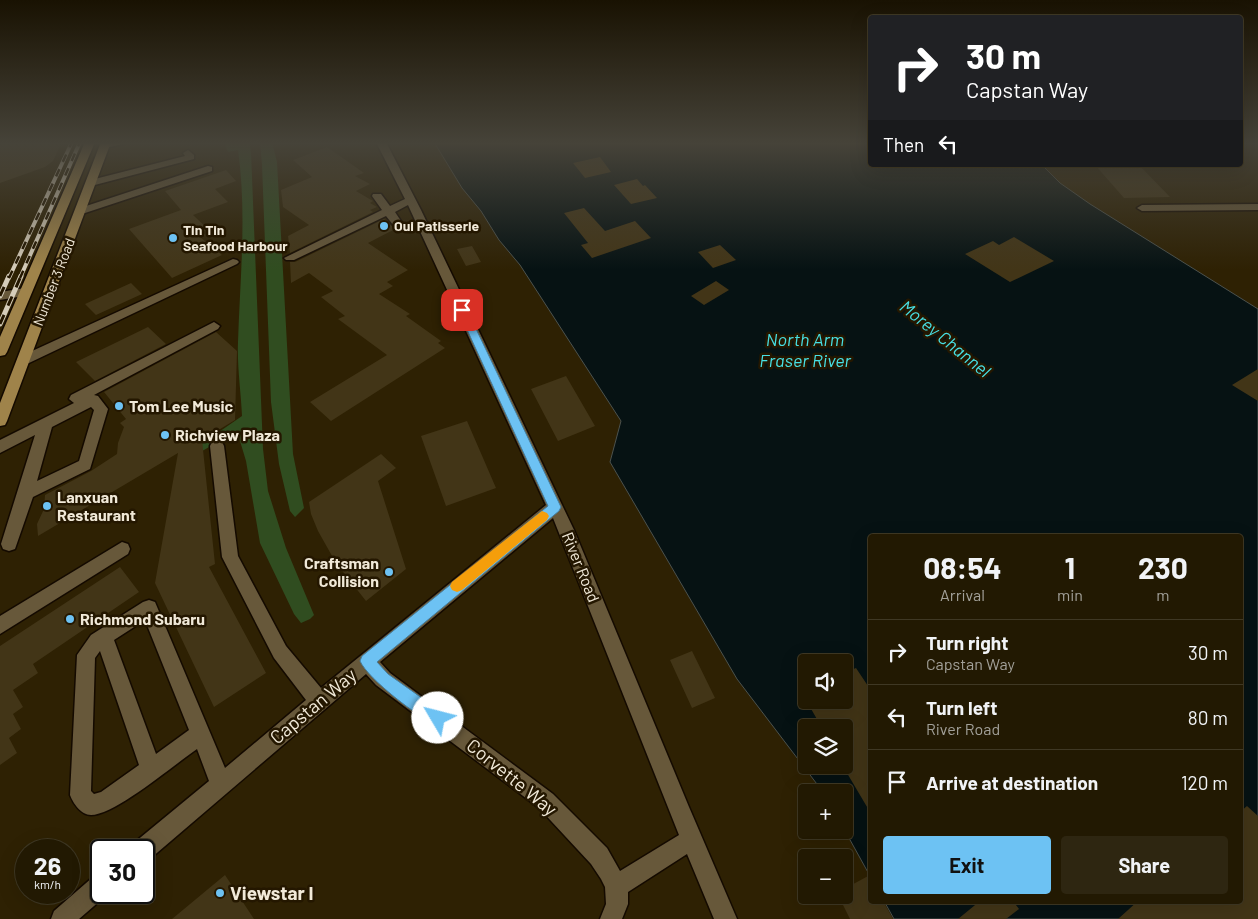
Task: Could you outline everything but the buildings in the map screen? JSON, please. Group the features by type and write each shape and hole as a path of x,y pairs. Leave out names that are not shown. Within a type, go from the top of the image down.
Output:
{"main road":[{"name":"Number 3 Road","path":"0,352 71,185"},
{"name":"Number 3 Road","path":"0,421 90,185"},
{"path":"25,292 52,287"}],"street":[{"path":"81,211 160,185"},
{"name":"River Road","path":"403,185 566,530 726,919"},
{"path":"377,196 398,224"},
{"path":"290,258 411,200"},
{"path":"1142,208 1258,207"},
{"path":"24,360 232,262"},
{"path":"0,296 25,292"},
{"path":"9,544 46,424 63,408 81,396 214,326"},
{"path":"0,447 93,400 101,409 85,465 26,493"},
{"path":"217,446 230,557 280,652 319,701"},
{"name":"Capstan Way","path":"155,840 367,661 555,507"},
{"path":"0,626 122,549"},
{"path":"200,734 105,802 90,805 80,795 86,655 97,641 149,608 221,784"},
{"path":"104,637 151,769"},
{"name":"Corvette Way","path":"367,661 383,679 546,801 599,856 616,886"},
{"path":"611,919 617,904 616,886 692,839"},
{"path":"62,919 90,895"}],"green space":[{"path":"241,185 252,185 263,449 268,491 286,548 314,615 301,623 294,614 260,543 246,461 237,431 190,458 190,452 242,416 238,351"},
{"path":"263,185 278,185 293,454 304,508 295,517 290,511 279,464 271,402"}],"water":[{"name":"North Arm Fraser River","path":"460,185 1063,185 1258,309 1258,919 894,919 886,904 1243,904 1243,534 868,534 868,872 850,839 853,839 853,784 817,784 809,774 853,774 853,719 798,719 798,759 737,679 610,462 621,421 520,265 499,240 481,211"}],"railway":[{"path":"9,278 52,185"},
{"path":"20,278 61,185"},
{"path":"0,296 9,276"},
{"path":"0,324 21,276"}],"slow traffic":[{"path":"457,586 542,516"}],"place":[{"name":"Oui Patisserie","path":"384,226"},
{"name":"Tin Tin Seafood Harbour","path":"173,238"},
{"name":"Tom Lee Music","path":"119,406"},
{"name":"Richview Plaza","path":"165,435"},
{"name":"Lanxuan Restaurant","path":"47,506"},
{"name":"Craftsman Collision","path":"389,572"},
{"name":"Richmond Subaru","path":"70,619"},
{"name":"Viewstar I","path":"220,893"}],"route":[{"path":"438,718 383,679 367,661 555,507 462,310"}],"water label":[{"name":"Morey Channel","path":"945,339"}]}
